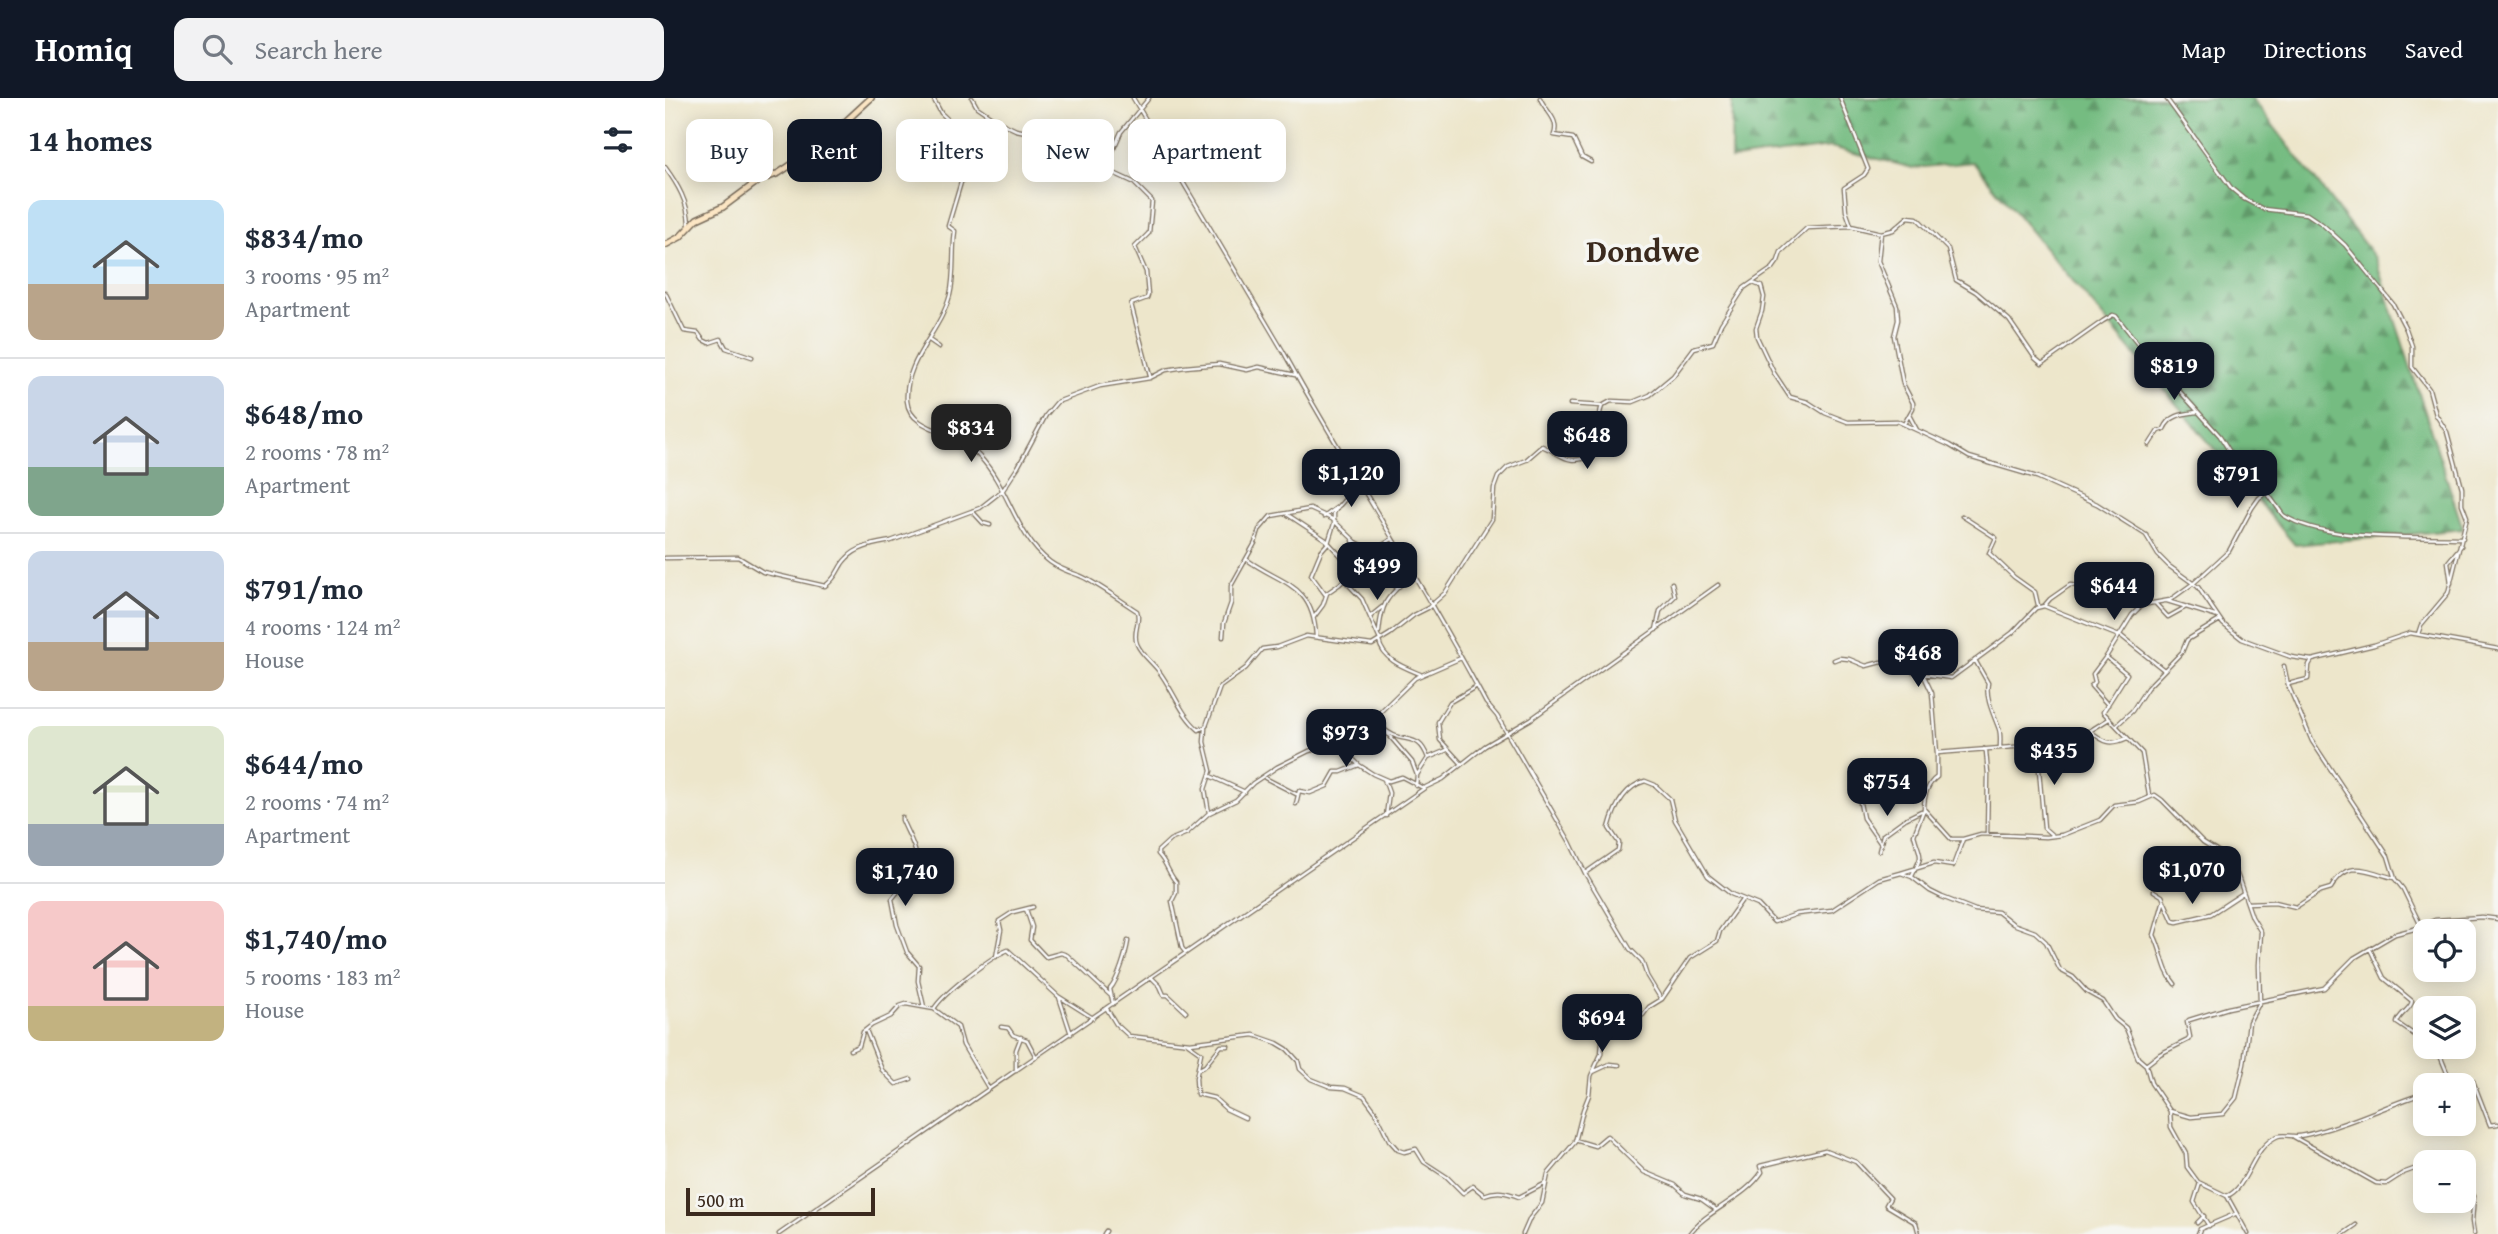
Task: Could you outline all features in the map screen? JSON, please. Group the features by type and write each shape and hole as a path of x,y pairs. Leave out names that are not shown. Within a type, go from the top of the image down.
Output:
{"street":[{"path":"665,245 680,237 703,216 728,204 758,181 790,166 819,146 871,98"},
{"path":"933,98 942,113 957,128 940,162 962,179 948,226 955,231 951,291 939,323 914,364 907,388 909,407 918,420 968,445 984,461 1029,541 1050,562 1081,576 1137,611 1139,621 1135,637 1138,648 1159,671 1192,724 1199,730 1205,728"},
{"path":"972,98 982,112 1003,125 1022,131"},
{"path":"1133,98 1487,705 1497,716 1585,873 1630,949 1642,961 1661,999"},
{"path":"1114,149 1121,132 1149,98"},
{"path":"1540,98 1555,122 1554,135 1573,138 1582,157 1591,162"},
{"path":"1840,98 1868,169 1864,176 1844,188 1846,211 1851,226"},
{"path":"2166,98 2232,189 2244,200 2263,209 2307,214 2316,219 2345,245 2396,309 2412,346 2412,367 2429,389 2436,415 2447,432 2467,517 2447,595 2421,625 2418,634"},
{"path":"665,167 678,185 686,205 689,226"},
{"path":"1114,174 1133,181 1152,201 1149,233 1135,246 1146,272 1148,296 1131,304 1150,368 1150,378"},
{"path":"1570,404 1602,406 1611,401 1633,402 1655,392 1673,376 1694,348 1714,342 1721,324 1741,292 1773,268 1779,253 1807,228 1851,226 1881,233 1893,230 1907,217 1914,217 1950,252 1957,280 2009,320 2042,364 2115,315 2285,516 2313,528 2377,535 2463,538"},
{"path":"1881,233 1878,259 1897,306 1898,320 1894,336 1903,384 1913,403 1904,424"},
{"path":"1753,283 1761,286 1764,294 1756,328 1759,343 1777,379 1790,397 1814,405 1825,413 1848,422 1883,420 1904,424 1969,457 2037,477 2097,504 2147,535 2161,559 2193,583 2233,634 2262,648 2312,660 2374,645 2405,634 2498,649"},
{"path":"665,292 684,331 698,333 709,343 721,339 726,348 752,357"},
{"path":"929,340 939,347"},
{"path":"665,558 736,557 763,572 825,586 837,576 846,558 858,550 878,542 891,541 980,508 1001,490 1019,467 1046,415 1056,403 1100,386 1150,378 1172,369 1219,364 1240,370 1259,367 1293,373"},
{"path":"1209,813 1205,792 1210,776 1203,741 1220,687 1246,668 1260,651 1303,637 1316,636 1372,645 1431,606 1468,559 1476,541 1492,519 1494,488 1502,473 1508,467 1526,460 1542,446 1558,457 1577,461 1593,456 1601,436 1599,417 1602,406"},
{"path":"2149,445 2168,421 2183,412 2197,412"},
{"path":"1909,415 1918,431"},
{"path":"1326,595 1311,575 1321,551 1328,542 1334,513 1359,484"},
{"path":"2108,705 2091,686 2095,680 2093,675 2132,615 2141,606 2167,601 2193,583 2229,551 2252,508 2267,492"},
{"path":"1324,517 1339,505"},
{"path":"1223,637 1224,623 1231,603 1231,586 1265,522 1274,515 1309,509 1334,522 1366,547 1369,554"},
{"path":"972,511 983,523 990,524"},
{"path":"1289,514 1328,542 1354,570"},
{"path":"1962,516 1996,538 1989,553 2014,577 2035,592 2038,607"},
{"path":"1350,565 1355,547 1352,537"},
{"path":"1314,617 1323,605 1326,595 1369,554 1392,540"},
{"path":"2451,583 2448,562 2461,546"},
{"path":"1246,559 1260,570 1293,585 1314,617 1316,636"},
{"path":"1371,617 1395,588 1405,582 1412,573"},
{"path":"1344,580 1358,593 1379,632"},
{"path":"1656,630 1660,611 1675,596 1672,583"},
{"path":"779,1234 1426,787 1443,779 1461,763 1525,723 1719,584"},
{"path":"2044,606 2063,588 2076,584 2101,588 2141,606"},
{"path":"1428,601 1437,601"},
{"path":"2167,601 2219,619"},
{"path":"2155,603 2168,617 2187,607"},
{"path":"1833,660 1849,659 1865,666 1881,662 1923,674 1951,678 2012,633 2038,607 2044,606 2120,636 2164,670"},
{"path":"1382,607 1379,645 1390,660 1422,675"},
{"path":"2116,726 2132,711 2147,688 2182,652 2187,640 2219,619"},
{"path":"2106,657 2127,674 2102,712 2142,753 2147,793 2150,796"},
{"path":"1186,953 1182,948 1171,900 1176,894 1176,882 1158,852 1170,840 1187,833 1209,813 1233,802 1253,783 1309,751 1337,743 1373,720 1413,680 1461,658"},
{"path":"1975,660 1988,683 1991,711 2000,732 2000,748"},
{"path":"2288,684 2308,679 2312,660"},
{"path":"2284,666 2288,684 2321,757 2388,856 2395,879 2418,919"},
{"path":"1912,877 1921,862 1922,854 1914,835 1926,792 1937,776 1931,687 1923,674"},
{"path":"1461,763 1439,738 1438,721 1449,703 1477,686"},
{"path":"1937,753 2069,742 2109,719"},
{"path":"1373,720 1412,762 1417,775 1416,786"},
{"path":"2090,731 2103,740 2114,743 2127,738"},
{"path":"1386,732 1397,737 1414,739 1425,750 1428,758"},
{"path":"1337,743 1359,765 1384,779 1390,781 1402,778 1416,786 1426,787"},
{"path":"2037,746 2044,828 2053,836"},
{"path":"1986,749 1987,834"},
{"path":"1417,775 1428,758 1447,750"},
{"path":"1349,768 1354,759"},
{"path":"1296,804 1299,792 1310,793 1327,786 1335,772 1359,765"},
{"path":"1210,776 1245,792"},
{"path":"1263,777 1298,795"},
{"path":"1384,779 1388,793 1386,816"},
{"path":"1585,873 1618,850 1619,844 1609,827 1619,803 1625,793 1638,783 1649,782 1670,799 1674,818 1704,872 1726,891 1758,905 1776,922 1797,914 1832,910 1879,879 1938,863 1954,866 1963,839"},
{"path":"1922,810 1950,838 1963,839 1987,834 2053,836 2065,835 2100,820 2114,805 2137,802 2155,795 2235,870 2262,933 2260,1001 2249,1022 2243,1068 2234,1102 2223,1114 2191,1117 2170,1111"},
{"path":"1860,803 1864,820 1881,844"},
{"path":"1879,851 1883,835 1905,818 1922,810"},
{"path":"902,817 918,854 918,868 912,882 899,889 892,901 907,952 919,966 918,981 923,1007"},
{"path":"2247,903 2275,902 2296,907 2321,891 2331,888 2339,875 2352,869 2363,869 2395,879"},
{"path":"1901,873 1912,877 1942,897 1975,911 1998,912 2013,924 2038,934 2046,942 2060,970 2073,977 2087,992 2103,1000 2115,1019 2126,1028 2138,1058 2146,1065 2151,1083 2170,1111 2171,1127 2187,1155 2187,1167 2200,1183 2227,1196 2248,1234"},
{"path":"2154,891 2161,895 2173,921 2180,922 2211,914 2243,893"},
{"path":"1523,1234 1529,1218 1542,1203 1548,1174 1575,1140 1589,1095 1592,1072 1601,1054 1602,1042 1619,1023 1643,1015 1661,999 1680,976 1690,958 1717,941 1719,932 1743,900"},
{"path":"2164,901 2154,935 2161,948 2166,973 2175,984"},
{"path":"996,957 1001,930 999,921 1013,912 1033,907"},
{"path":"1027,909 1032,927 1030,940 1041,953 1046,957 1061,953 1067,955 1111,996"},
{"path":"2441,919 2498,919"},
{"path":"2146,1065 2160,1054 2188,1040 2189,1020 2213,1012 2324,988 2345,964 2395,934 2413,928"},
{"path":"1113,1004 1110,989 1117,981 1128,941"},
{"path":"2370,949 2384,978 2412,1001 2412,1005 2398,1018 2397,1023 2413,1034"},
{"path":"934,1009 940,999 954,987 1005,951 1010,951 1059,996 1093,1018"},
{"path":"1152,978 1165,995 1187,1012"},
{"path":"1059,996 1071,1034"},
{"path":"850,1050 859,1046 861,1035 866,1030 891,1016 900,1006 906,1004 934,1009 958,1027 963,1045 989,1087"},
{"path":"1107,1009 1116,1024 1129,1036 1187,1043 1250,1035 1279,1044 1296,1059 1300,1069 1311,1079 1364,1096 1375,1111 1389,1140 1398,1150 1404,1152 1416,1149 1424,1162 1447,1177 1463,1193 1473,1186 1484,1195 1502,1191 1519,1197 1546,1183"},
{"path":"1001,1027 1008,1028 1012,1034 1031,1044 1035,1057"},
{"path":"866,1030 882,1070 896,1084 911,1079"},
{"path":"1016,1070 1016,1053 1021,1037"},
{"path":"1204,1041 1196,1078 1197,1094 1214,1098 1245,1118"},
{"path":"1187,1043 1201,1053"},
{"path":"1199,1069 1205,1066 1221,1046 1228,1046"},
{"path":"1592,1072 1610,1064 1619,1065"},
{"path":"2476,1089 2490,1125 2498,1124"},
{"path":"2227,1196 2233,1193 2252,1160 2279,1136 2294,1136 2345,1123 2413,1096"},
{"path":"1575,1140 1595,1146 1607,1136 1643,1172 1676,1186 1683,1193 1701,1199 1717,1210"},
{"path":"2294,1136 2376,1183 2386,1184 2413,1169"},
{"path":"1689,1234 1703,1219 1757,1179 1762,1172 1760,1166 1825,1150 1857,1163 1889,1197 1886,1205 1916,1223 1919,1234"},
{"path":"2200,1183 2194,1202 2209,1226"},
{"path":"2473,1213 2474,1234"},
{"path":"2198,1234 2200,1229 2235,1214"},
{"path":"2197,1223 2204,1216"},
{"path":"2343,1234 2356,1225"}],"green space":[{"path":"1732,98 2252,98 2375,258 2463,529 2295,545 1973,162 1913,168 1831,147 1731,159"}],"district":[{"name":"Dondwe","path":"1643,251"}]}
